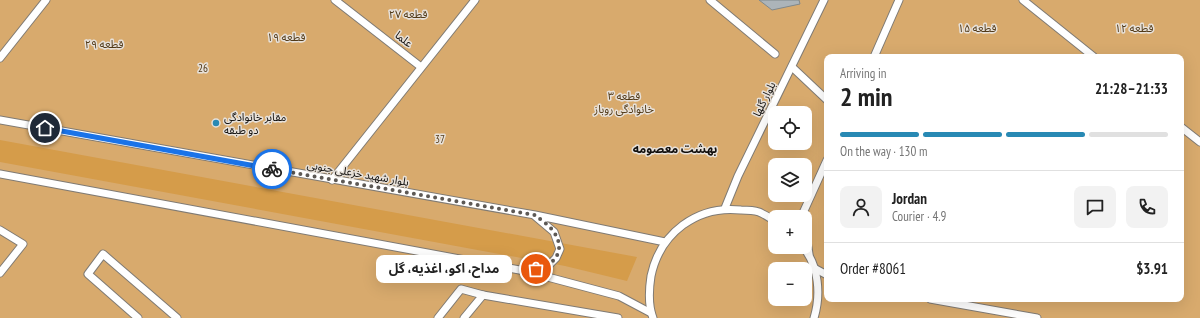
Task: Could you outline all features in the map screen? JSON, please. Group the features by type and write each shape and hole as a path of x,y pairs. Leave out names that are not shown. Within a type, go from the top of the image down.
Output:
{"lane":[{"path":"0,58 46,0"},
{"name":"علما","path":"335,0 421,67"},
{"path":"332,180 475,0"},
{"path":"710,0 775,54"},
{"name":"بلوار گلها","path":"725,208 738,176 824,0"},
{"path":"875,54 899,0"},
{"path":"1023,0 1090,54"},
{"path":"792,67 824,97"},
{"name":"بلوار شهید خزعلی جنوبی","path":"0,120 535,215 665,242"},
{"path":"1184,129 1200,142"},
{"path":"805,210 824,167"},
{"path":"0,174 525,271 619,296 652,316"},
{"path":"652,316 649,288 654,264 665,242 682,225 702,214 725,208 758,212 768,217"},
{"path":"525,271 546,268 556,258 560,249 554,232 535,215"},
{"path":"0,230 23,244 0,273"},
{"path":"138,318 88,274 103,254 177,318"},
{"path":"809,254 814,268 818,289 814,318"},
{"path":"814,268 824,273"},
{"path":"438,318 461,289 483,295 618,318"},
{"path":"464,318 483,295"},
{"path":"947,302 1037,318"}],"green space":[{"path":"0,0 1200,0 1200,318 0,318"}],"shaded area":[{"path":"0,140 637,257 627,281 565,266 0,162"}],"building":[{"path":"759,0 799,0 800,4 772,10"}],"way so far":[{"path":"272,169 535,215 554,232 560,249 556,258 546,268 536,269"}],"place":[{"name":"مقابر خانوادگی دو طبقه","path":"216,123"},
{"name":"مداح، اکو، اغذیه، گل","path":"536,269"}],"district":[{"name":"بهشت معصومه","path":"675,149"}],"route":[{"path":"45,128 272,169"}],"park label":[{"name":"قطعه ۲۷","path":"408,14"},
{"name":"قطعه ۱۵","path":"977,28"},
{"name":"قطعه ۱۲","path":"1134,28"},
{"name":"قطعه ۱۹","path":"286,37"},
{"name":"قطعه ۲۹","path":"104,44"},
{"name":"26","path":"203,68"},
{"name":"قطعه ۳ خانوادگی روباز","path":"624,102"},
{"name":"37","path":"440,139"}]}
